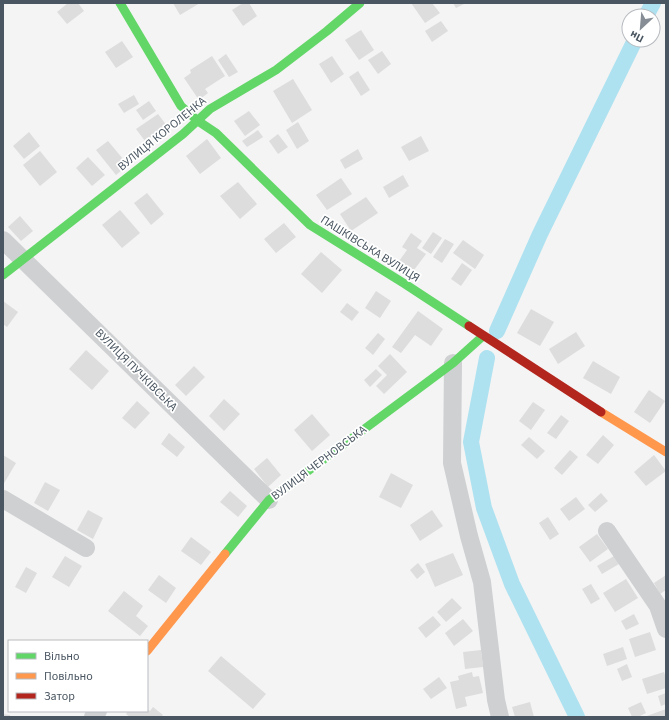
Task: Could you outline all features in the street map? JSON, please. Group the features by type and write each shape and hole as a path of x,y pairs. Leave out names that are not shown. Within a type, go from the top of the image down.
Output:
{"street":[{"name":"ПАШКІВСЬКА ВУЛИЦЯ","path":"120,3 182,106 198,121 216,133 310,225 405,284 610,419 666,452"},
{"name":"ВУЛИЦЯ КОРОЛЕНКА","path":"3,275 183,134 210,109 276,70 327,31 360,3"},
{"name":"ВУЛИЦЯ ПУЧКІВСЬКА","path":"3,240 269,500"},
{"name":"ВУЛИЦЯ ЧЕРНОВСЬКА","path":"148,650 269,500 454,363 483,336"},
{"path":"454,363 452,463 469,536 482,582 496,700 500,717"},
{"path":"3,499 86,548"},
{"path":"606,531 662,603 666,629"}],"building":[{"path":"68,3 78,3 84,11 67,24 57,12"},
{"path":"173,3 200,3 180,15"},
{"path":"243,3 249,3 257,16 243,26 232,10"},
{"path":"411,3 432,3 440,13 425,23"},
{"path":"453,3 466,3 456,8"},
{"path":"441,21 448,31 432,42 425,31"},
{"path":"361,30 374,50 359,60 345,40"},
{"path":"122,41 133,57 116,68 105,52"},
{"path":"382,51 391,64 378,74 368,60"},
{"path":"226,54 238,72 229,77 218,60"},
{"path":"212,56 225,76 205,89 208,93 199,100 184,78 191,73 190,70"},
{"path":"332,56 344,74 331,83 319,64"},
{"path":"358,71 370,90 361,96 349,77"},
{"path":"293,79 312,110 292,123 273,91"},
{"path":"134,95 139,104 124,113 118,104"},
{"path":"149,101 156,111 143,120 136,110"},
{"path":"249,111 260,125 245,136 234,121"},
{"path":"158,114 167,126 145,141 136,129"},
{"path":"298,122 309,141 297,149 286,130"},
{"path":"258,130 263,137 247,147 242,141"},
{"path":"29,132 40,146 24,159 13,146"},
{"path":"278,134 288,147 278,154 269,141"},
{"path":"421,136 429,151 409,161 401,147"},
{"path":"207,139 221,158 200,174 186,156"},
{"path":"108,141 128,165 116,175 96,150"},
{"path":"358,149 363,159 345,169 340,160"},
{"path":"40,151 57,172 40,186 23,165"},
{"path":"88,157 105,175 92,186 76,168"},
{"path":"403,175 409,186 389,198 383,187"},
{"path":"341,178 352,194 327,210 316,195"},
{"path":"238,182 257,204 240,219 220,196"},
{"path":"147,193 164,214 151,225 134,203"},
{"path":"366,197 378,213 351,231 340,214"},
{"path":"120,210 140,233 122,248 102,225"},
{"path":"20,216 33,231 21,241 8,227"},
{"path":"284,223 296,237 276,253 264,239"},
{"path":"433,232 442,238 431,254 422,248"},
{"path":"411,233 422,241 417,248 426,254 411,274 397,264 407,250 402,247"},
{"path":"445,239 454,244 442,263 433,257"},
{"path":"463,240 484,255 475,269 453,253"},
{"path":"321,252 342,270 322,293 301,274"},
{"path":"462,263 472,270 461,286 451,279"},
{"path":"376,291 391,301 380,318 365,308"},
{"path":"3,301 18,312 7,327 3,324"},
{"path":"347,303 359,312 352,321 340,312"},
{"path":"531,309 554,322 540,346 517,333"},
{"path":"418,311 443,329 431,346 415,335 401,353 392,347"},
{"path":"576,332 585,346 558,364 549,349"},
{"path":"378,333 385,339 373,355 365,348"},
{"path":"86,350 109,371 92,390 69,369"},
{"path":"390,354 407,372 384,394 376,386 387,375 378,366"},
{"path":"593,361 620,377 611,394 583,378"},
{"path":"194,366 205,377 186,396 175,385"},
{"path":"376,369 382,375 370,387 364,380"},
{"path":"649,390 665,401 650,423 634,412"},
{"path":"224,399 240,414 224,431 209,416"},
{"path":"137,401 150,413 135,429 122,418"},
{"path":"533,402 545,410 531,430 519,421"},
{"path":"312,414 330,435 312,451 294,430"},
{"path":"561,415 569,421 556,439 547,433"},
{"path":"169,433 185,447 177,457 161,444"},
{"path":"603,435 614,445 598,464 586,455"},
{"path":"529,437 545,451 537,459 521,445"},
{"path":"570,450 578,457 562,475 554,468"},
{"path":"3,455 16,463 3,485"},
{"path":"654,455 666,471 646,486 634,472"},
{"path":"267,458 281,475 268,487 254,469"},
{"path":"391,473 413,485 401,508 379,497"},
{"path":"45,482 60,490 48,511 34,503"},
{"path":"230,491 247,506 238,517 220,502"},
{"path":"601,493 608,501 595,512 588,505"},
{"path":"576,497 585,509 569,521 560,509"},
{"path":"88,510 103,518 93,539 77,530"},
{"path":"432,510 443,526 420,541 410,525"},
{"path":"548,517 559,534 550,540 539,523"},
{"path":"597,534 608,549 590,562 579,547"},
{"path":"191,537 211,552 201,565 181,551"},
{"path":"453,553 463,575 435,587 425,564"},
{"path":"65,556 82,566 69,587 52,577"},
{"path":"614,556 619,564 602,574 597,566"},
{"path":"418,563 425,572 417,579 410,570"},
{"path":"26,567 37,573 26,593 15,587"},
{"path":"159,575 176,588 166,603 148,590"},
{"path":"666,575 666,590 660,594 654,583"},
{"path":"626,579 638,598 615,612 603,593"},
{"path":"591,584 600,599 591,604 582,589"},
{"path":"124,591 143,606 136,616 148,626 140,636 108,611"},
{"path":"452,598 462,608 446,622 437,612"},
{"path":"634,614 639,624 626,630 621,621"},
{"path":"433,616 441,625 426,638 418,628"},
{"path":"463,619 473,631 454,646 445,633"},
{"path":"650,632 656,650 635,657 629,639"},
{"path":"623,647 627,659 607,666 603,654"},
{"path":"481,650 483,667 465,669 463,652"},
{"path":"221,656 266,694 253,709 208,671"},
{"path":"627,664 632,677 622,681 617,669"},
{"path":"472,672 473,677 479,676 483,693 465,697 467,706 456,709 450,682 459,680 458,676"},
{"path":"664,672 666,678 666,688 647,694 642,679"},
{"path":"439,677 447,688 431,699 423,689"},
{"path":"666,693 666,704 661,706 658,696"},
{"path":"530,702 534,717 515,717 512,707"},
{"path":"641,702 646,713 638,717 632,717 628,708"},
{"path":"153,707 163,715 161,717 130,717 126,714 127,712 148,712 148,710 150,711"},
{"path":"666,709 666,717 644,717"},
{"path":"3,714 10,715 10,717 3,717"}],"waterway":[{"path":"650,8 653,3"},
{"path":"497,331 540,234 631,48"},
{"path":"487,358 471,442 484,508 512,584 577,717"}],"traffic: fast":[{"path":"120,3 181,106 198,121 216,133 310,225 469,326"},
{"path":"3,275 183,134 210,109 276,70 327,31 360,3"},
{"path":"225,554 269,500 453,363 483,336"}],"traffic: slow":[{"path":"601,412 666,452"},
{"path":"148,650 225,554"}],"traffic: jam":[{"path":"469,326 601,412"}]}
